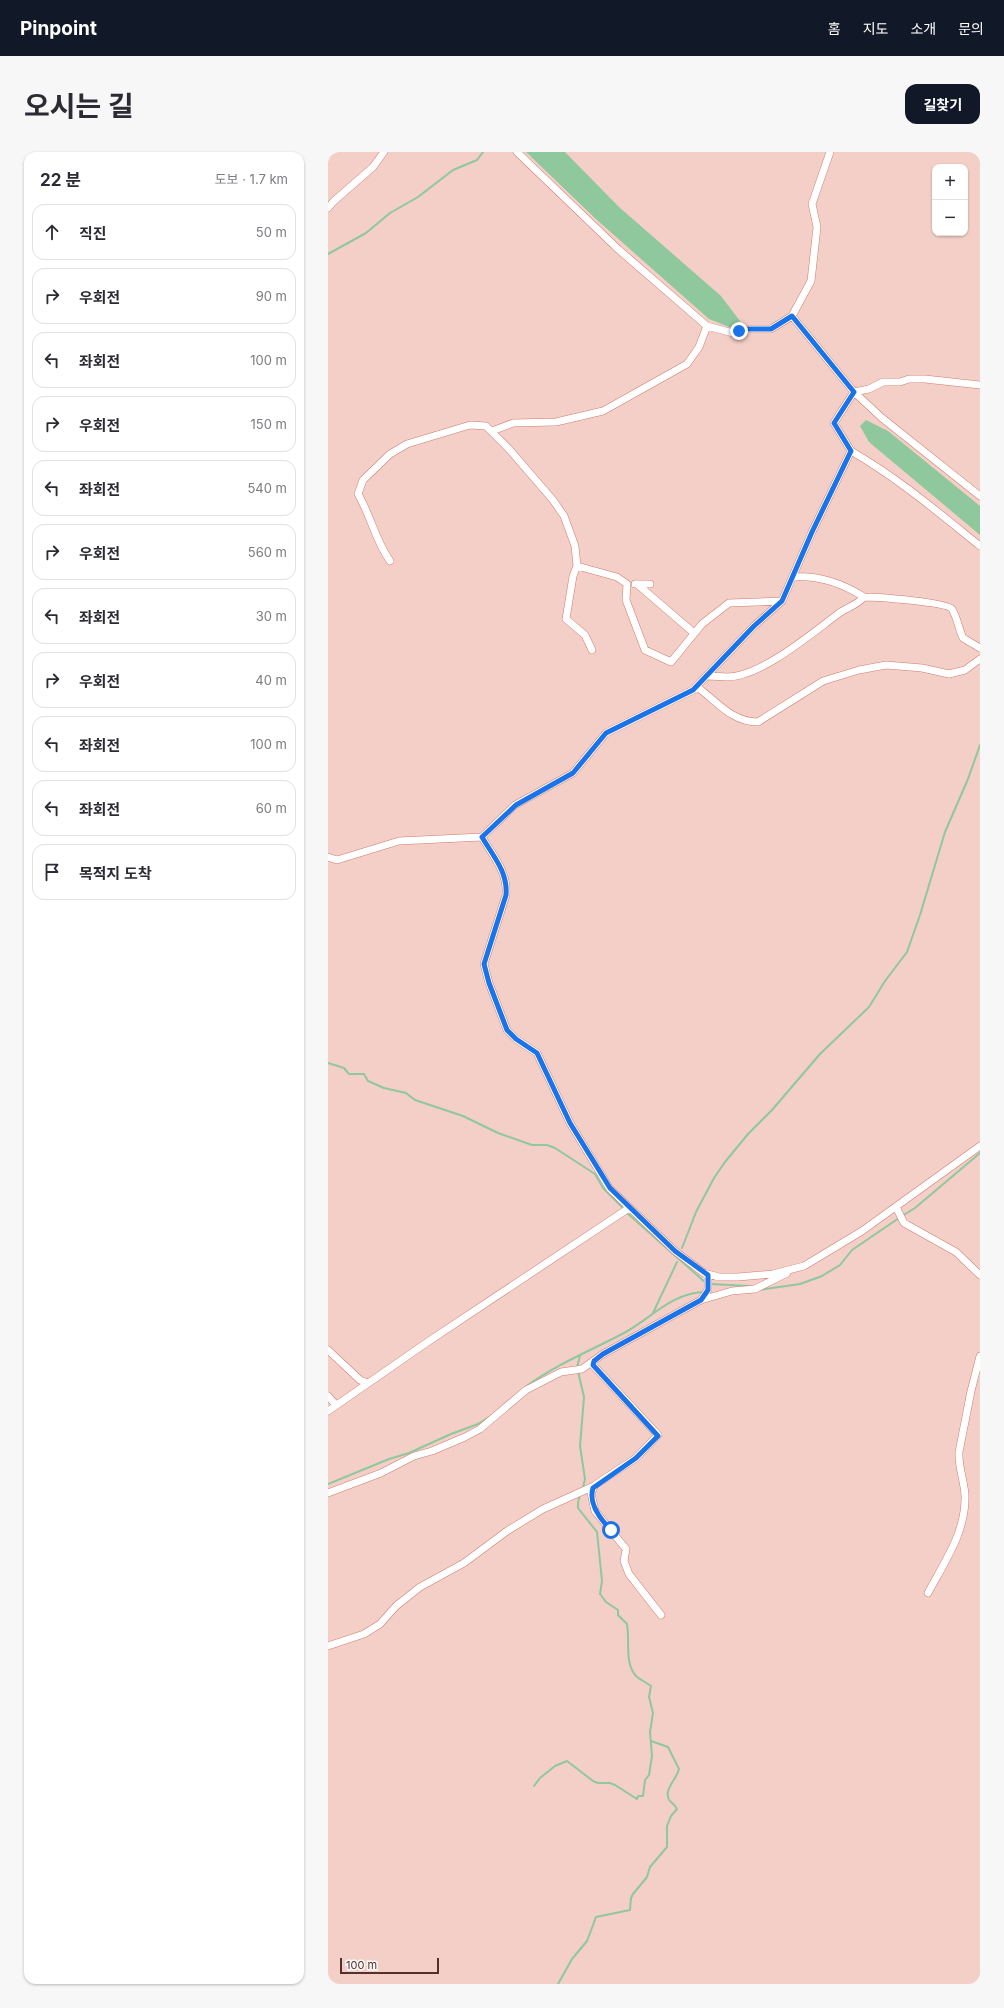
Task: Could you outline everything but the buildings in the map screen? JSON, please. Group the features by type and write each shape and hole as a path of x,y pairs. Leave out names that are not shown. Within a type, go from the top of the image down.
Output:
{"street":[{"path":"328,208 334,200 373,167 384,152"},
{"path":"517,152 619,250 707,326 733,333 748,329 771,329 792,316 812,281 817,227 812,204 830,152"},
{"path":"792,316 854,392 882,418 980,496"},
{"path":"492,431 513,423 556,422 603,411 687,364 700,347 707,326"},
{"path":"980,385 925,379 884,382 869,389 854,392 834,423 851,451 873,463 980,546"},
{"path":"390,561 374,535 364,505 358,494 363,480 390,454 407,444 474,424 486,426 561,510 575,546 577,566 573,576 566,619 585,634 592,650"},
{"path":"328,857 337,860 388,843 418,838 482,837 516,805 573,773 606,733 697,687 754,626 782,601 812,532 851,451"},
{"path":"577,566 617,577 627,584 650,584"},
{"path":"793,577 808,576 823,578 864,597 904,601 917,600 947,606 952,609 963,638 980,648"},
{"path":"627,584 626,600 645,650 671,662 702,624 729,603 782,601"},
{"path":"637,584 694,633"},
{"path":"708,676 728,677 750,672 802,643 839,613 854,606 864,597"},
{"path":"697,687 730,714 741,719 758,722 823,681 859,670 886,665 922,668 949,674 965,670 980,660"},
{"path":"482,837 506,877 507,885 506,895 484,964 489,983 507,1030 516,1039 537,1053 559,1102 588,1155 610,1188 675,1251 708,1275 738,1277 792,1271"},
{"path":"328,1493 381,1473 414,1456 432,1451 465,1437 480,1429 526,1390 561,1372 582,1369 603,1354 701,1300 732,1291 755,1289 804,1266 828,1253 897,1206 980,1146"},
{"path":"897,1206 904,1223 956,1252 980,1275"},
{"path":"328,1411 629,1208"},
{"path":"701,1300 708,1290 708,1275"},
{"path":"328,1350 360,1380 368,1383"},
{"path":"928,1593 959,1534 965,1494 958,1460 971,1390 980,1356"},
{"path":"328,1646 364,1634 380,1624 396,1606 420,1587 464,1563 513,1527 543,1509 595,1485 636,1458 658,1436 593,1365 594,1361"},
{"path":"328,1396 336,1405"},
{"path":"595,1485 591,1493 595,1510 602,1521 623,1543 626,1549 624,1561 629,1574 662,1615"}],"shaded area":[{"path":"526,152 565,152 619,207 721,296 740,321 734,329 709,319 597,220"},
{"path":"866,420 888,431 980,506 980,535 869,442 860,426"}],"waterway":[{"path":"328,254 366,233 390,213 418,197 453,170 477,160 483,152"},
{"path":"682,1248 696,1212 714,1178 725,1162 748,1134 772,1110 820,1054 869,1007 885,981 907,952 920,915 945,832 968,779 980,745"},
{"path":"328,1063 344,1068 349,1074 364,1074 368,1081 384,1088 406,1093 415,1100 463,1116 498,1133 532,1145 547,1145 555,1148 595,1174 603,1188 623,1208"},
{"path":"902,1216 915,1208 980,1153"},
{"path":"627,1213 706,1283"},
{"path":"759,1290 800,1284 822,1276 840,1265 852,1250 899,1218"},
{"path":"653,1313 677,1262"},
{"path":"710,1284 749,1286"},
{"path":"528,1385 539,1377 624,1333 672,1301 682,1296 705,1292"},
{"path":"580,1356 577,1367 584,1397 580,1446 585,1479 583,1488"},
{"path":"328,1484 389,1459 409,1453 451,1434 478,1424 489,1417"},
{"path":"534,1786 540,1778 555,1766 567,1761 593,1781 615,1785 637,1799 638,1796 643,1796 645,1780 649,1775 652,1756 650,1732 653,1713 649,1697 651,1686 637,1677 630,1666 627,1624 618,1615 618,1610 606,1602 600,1594 602,1581 597,1532 578,1508 580,1494"},
{"path":"558,1984 572,1959 587,1941 596,1917 630,1910 631,1898 633,1894 647,1877 650,1867 667,1847 667,1826 671,1816 677,1809 670,1801 668,1793 679,1769 668,1747 651,1741"}],"route":[{"path":"611,1530 602,1521 595,1510 591,1493 593,1488 595,1485 630,1463 658,1436 593,1365 594,1361 603,1354 701,1300 708,1290 708,1275 697,1269 675,1251 632,1211 610,1188 597,1170 570,1123 559,1102 545,1067 537,1053 533,1048 516,1039 507,1030 489,983 484,964 506,895 506,877 482,837 516,805 573,773 606,733 625,725 693,690 754,626 782,601 832,488 851,451 834,423 854,392 792,316 775,328 765,330 748,329 739,331"}]}
